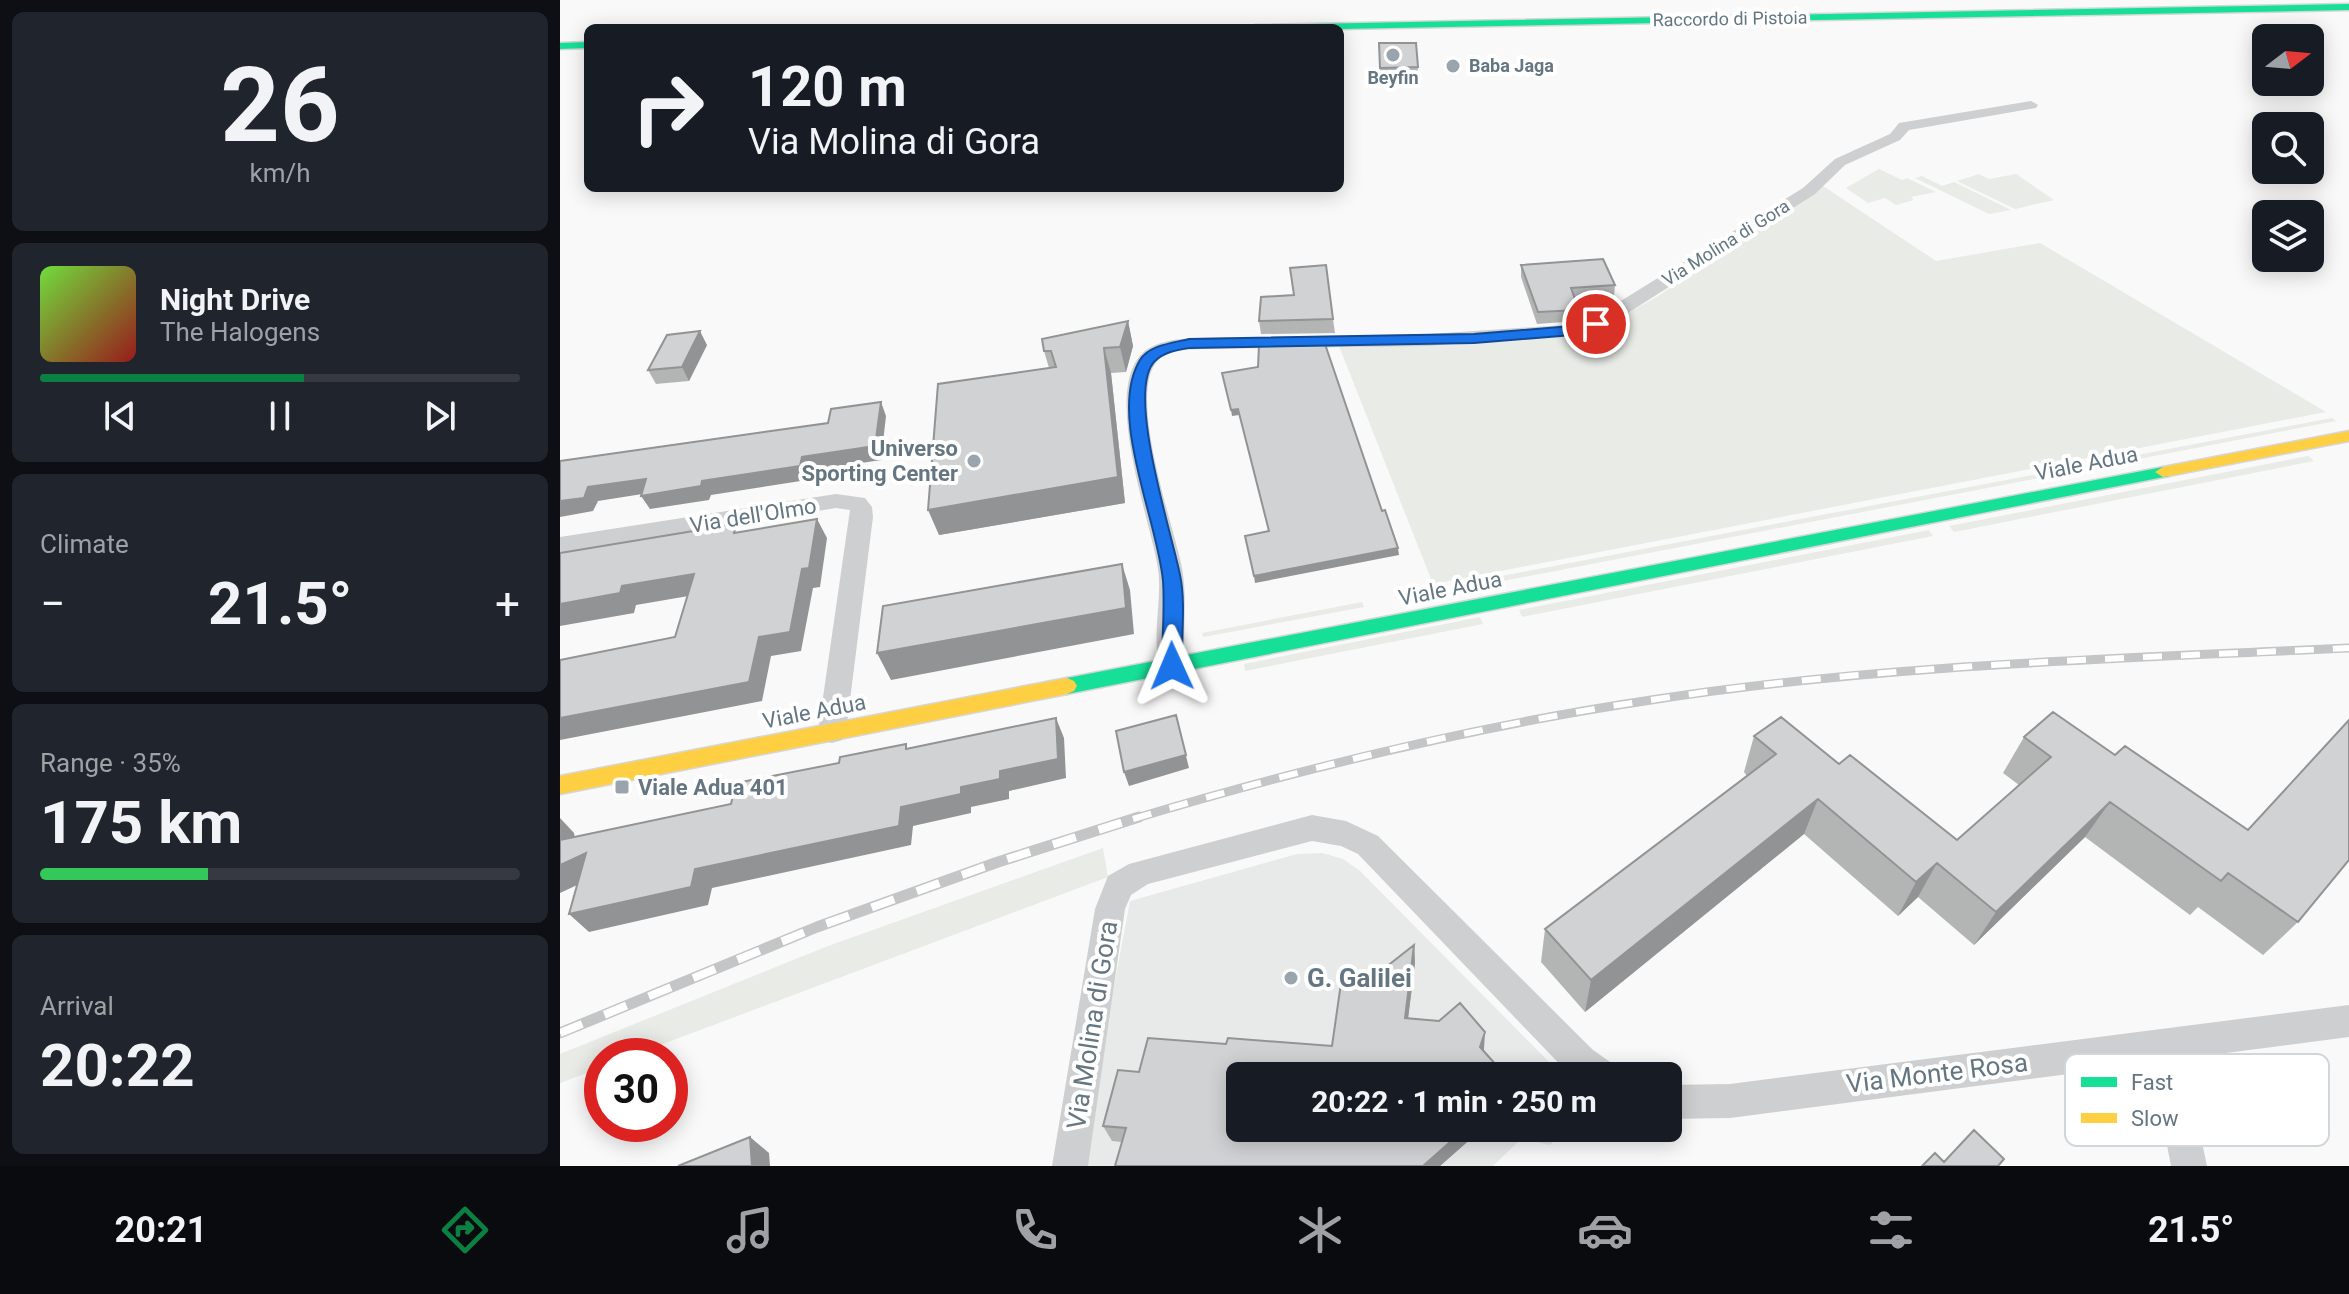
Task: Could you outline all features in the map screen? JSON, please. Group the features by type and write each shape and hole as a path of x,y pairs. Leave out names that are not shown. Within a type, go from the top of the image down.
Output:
{"main road":[{"name":"Raccordo di Pistoia","path":"1344,26 2349,7"},
{"name":"Raccordo di Pistoia","path":"1344,32 2349,13"},
{"path":"560,40 584,39"},
{"path":"560,46 584,45"},
{"name":"Viale Adua","path":"560,785 2349,436"}],"street":[{"name":"Via Molina di Gora","path":"1172,666 1172,579 1146,467 1136,406 1140,374 1153,355 1189,344 1429,340 1582,329 1602,321 1766,219 1809,191 1840,162 1895,137 1904,126 2031,105"},
{"name":"Via dell'Olmo","path":"560,545 836,501 857,503 861,507 862,517 832,732"},
{"name":"Via Molina di Gora","path":"1070,1166 1110,909 1119,886 1140,873 1301,830 1322,828 1346,834 1375,852 1581,1062"},
{"name":"Via Monte Rosa","path":"2086,1054 2349,1021"},
{"path":"2147,1046 2151,1054"},
{"name":"Via Monte Rosa","path":"1682,1102 1730,1101 2065,1057"},
{"path":"2187,1146 2189,1166"}],"shaded area":[{"path":"1879,169 1936,192 1911,197 1914,200 1896,205 1885,198 1868,203 1846,188"},
{"path":"1979,174 1989,179 2016,174 2054,200 2015,209 1957,181"},
{"path":"1922,176 1942,186 1954,182 2011,210 1989,214 1915,178"},
{"path":"1823,186 1936,261 2040,243 2326,412 1433,584 1339,346 1446,345 1586,335 1655,298"},
{"path":"2332,418 2336,421 1498,582 1496,577"},
{"path":"2308,456 2314,461 1954,532 1949,526"},
{"path":"1929,530 1933,536 1522,617 1519,610"},
{"path":"1362,602 1364,607 1203,637 1202,633"},
{"path":"1480,617 1483,624 1245,671 1244,664"},
{"path":"1103,848 1108,877 679,1038 600,1038 828,946"},
{"name":"G. Galilei","path":"1322,853 1343,859 1360,871 1549,1062 1226,1062 1226,1142 1518,1142 1493,1166 1087,1166 1101,1055 1130,901 1297,854"},
{"path":"584,1044 584,1074 560,1083 560,1054"}],"building":[{"path":"1379,43 1416,43 1418,67 1380,68"},
{"path":"1603,259 1615,285 1571,288 1579,310 1538,312 1521,265"},
{"path":"1326,265 1333,319 1259,321 1261,297 1294,295 1290,268"},
{"path":"1128,321 1120,347 1104,348 1118,477 928,510 938,384 1056,367 1051,351 1044,351 1042,339"},
{"path":"700,331 682,367 648,370 667,335"},
{"path":"1325,344 1382,511 1385,510 1398,548 1254,576 1245,536 1269,531 1238,409 1231,410 1222,373 1258,367 1259,345"},
{"path":"881,402 875,446 802,457 800,466 702,481 701,486 641,496 646,479 588,487 584,498 560,501 560,461 828,423 831,409"},
{"path":"817,519 809,568 802,569 790,632 759,637 749,682 560,718 560,660 675,637 694,574 622,586 620,593 560,604 560,553 736,524 734,533"},
{"path":"1122,564 1126,608 877,653 883,606"},
{"path":"2053,712 2115,755 2125,746 2248,830 2349,720 2349,860 2298,922 2228,873 2221,881 2110,802 1996,912 1937,863 1916,882 1818,799 1591,980 1545,929 1776,754 1754,736 1781,717 1839,764 1850,755 1957,840 2051,757 2024,737"},
{"path":"1176,715 1186,755 1124,772 1116,731"},
{"path":"1056,718 1058,759 1000,771 1000,779 961,787 961,794 901,807 899,826 695,869 691,887 569,914 586,853 560,865 560,840 731,804 736,783 839,763 840,757 906,744 906,749"},
{"path":"1414,945 1405,1018 1439,1021 1460,1003 1485,1032 1480,1047 1493,1062 1226,1062 1226,1142 1450,1142 1423,1166 1115,1166 1126,1128 1103,1126 1118,1070 1139,1072 1148,1038 1226,1044 1228,1038 1332,1046 1342,976 1372,978"},
{"path":"1974,1130 2004,1159 1998,1166 1922,1166 1935,1153 1944,1162"},
{"path":"750,1137 752,1166 678,1166"}],"railway":[{"path":"1133,819 1390,750 1520,722 1651,700 1825,678 1912,671 2349,648"},
{"path":"560,1033 817,927 998,862 1139,817"}],"traffic: fast":[{"path":"1344,26 2349,7"},
{"path":"560,46 584,45"},
{"path":"1067,686 2163,472"}],"traffic: slow":[{"path":"2163,472 2349,436"},
{"path":"560,785 1067,686"}],"place":[{"name":"Beyfin","path":"1393,55"},
{"name":"Baba Jaga","path":"1453,66"},
{"name":"Universo Sporting Center","path":"974,461"},
{"name":"Viale Adua 401","path":"622,787"},
{"name":"G. Galilei","path":"1291,978"}],"route":[{"path":"1172,666 1172,579 1146,467 1136,406 1138,383 1147,360 1166,348 1189,344 1474,339 1582,329 1596,324"}]}
